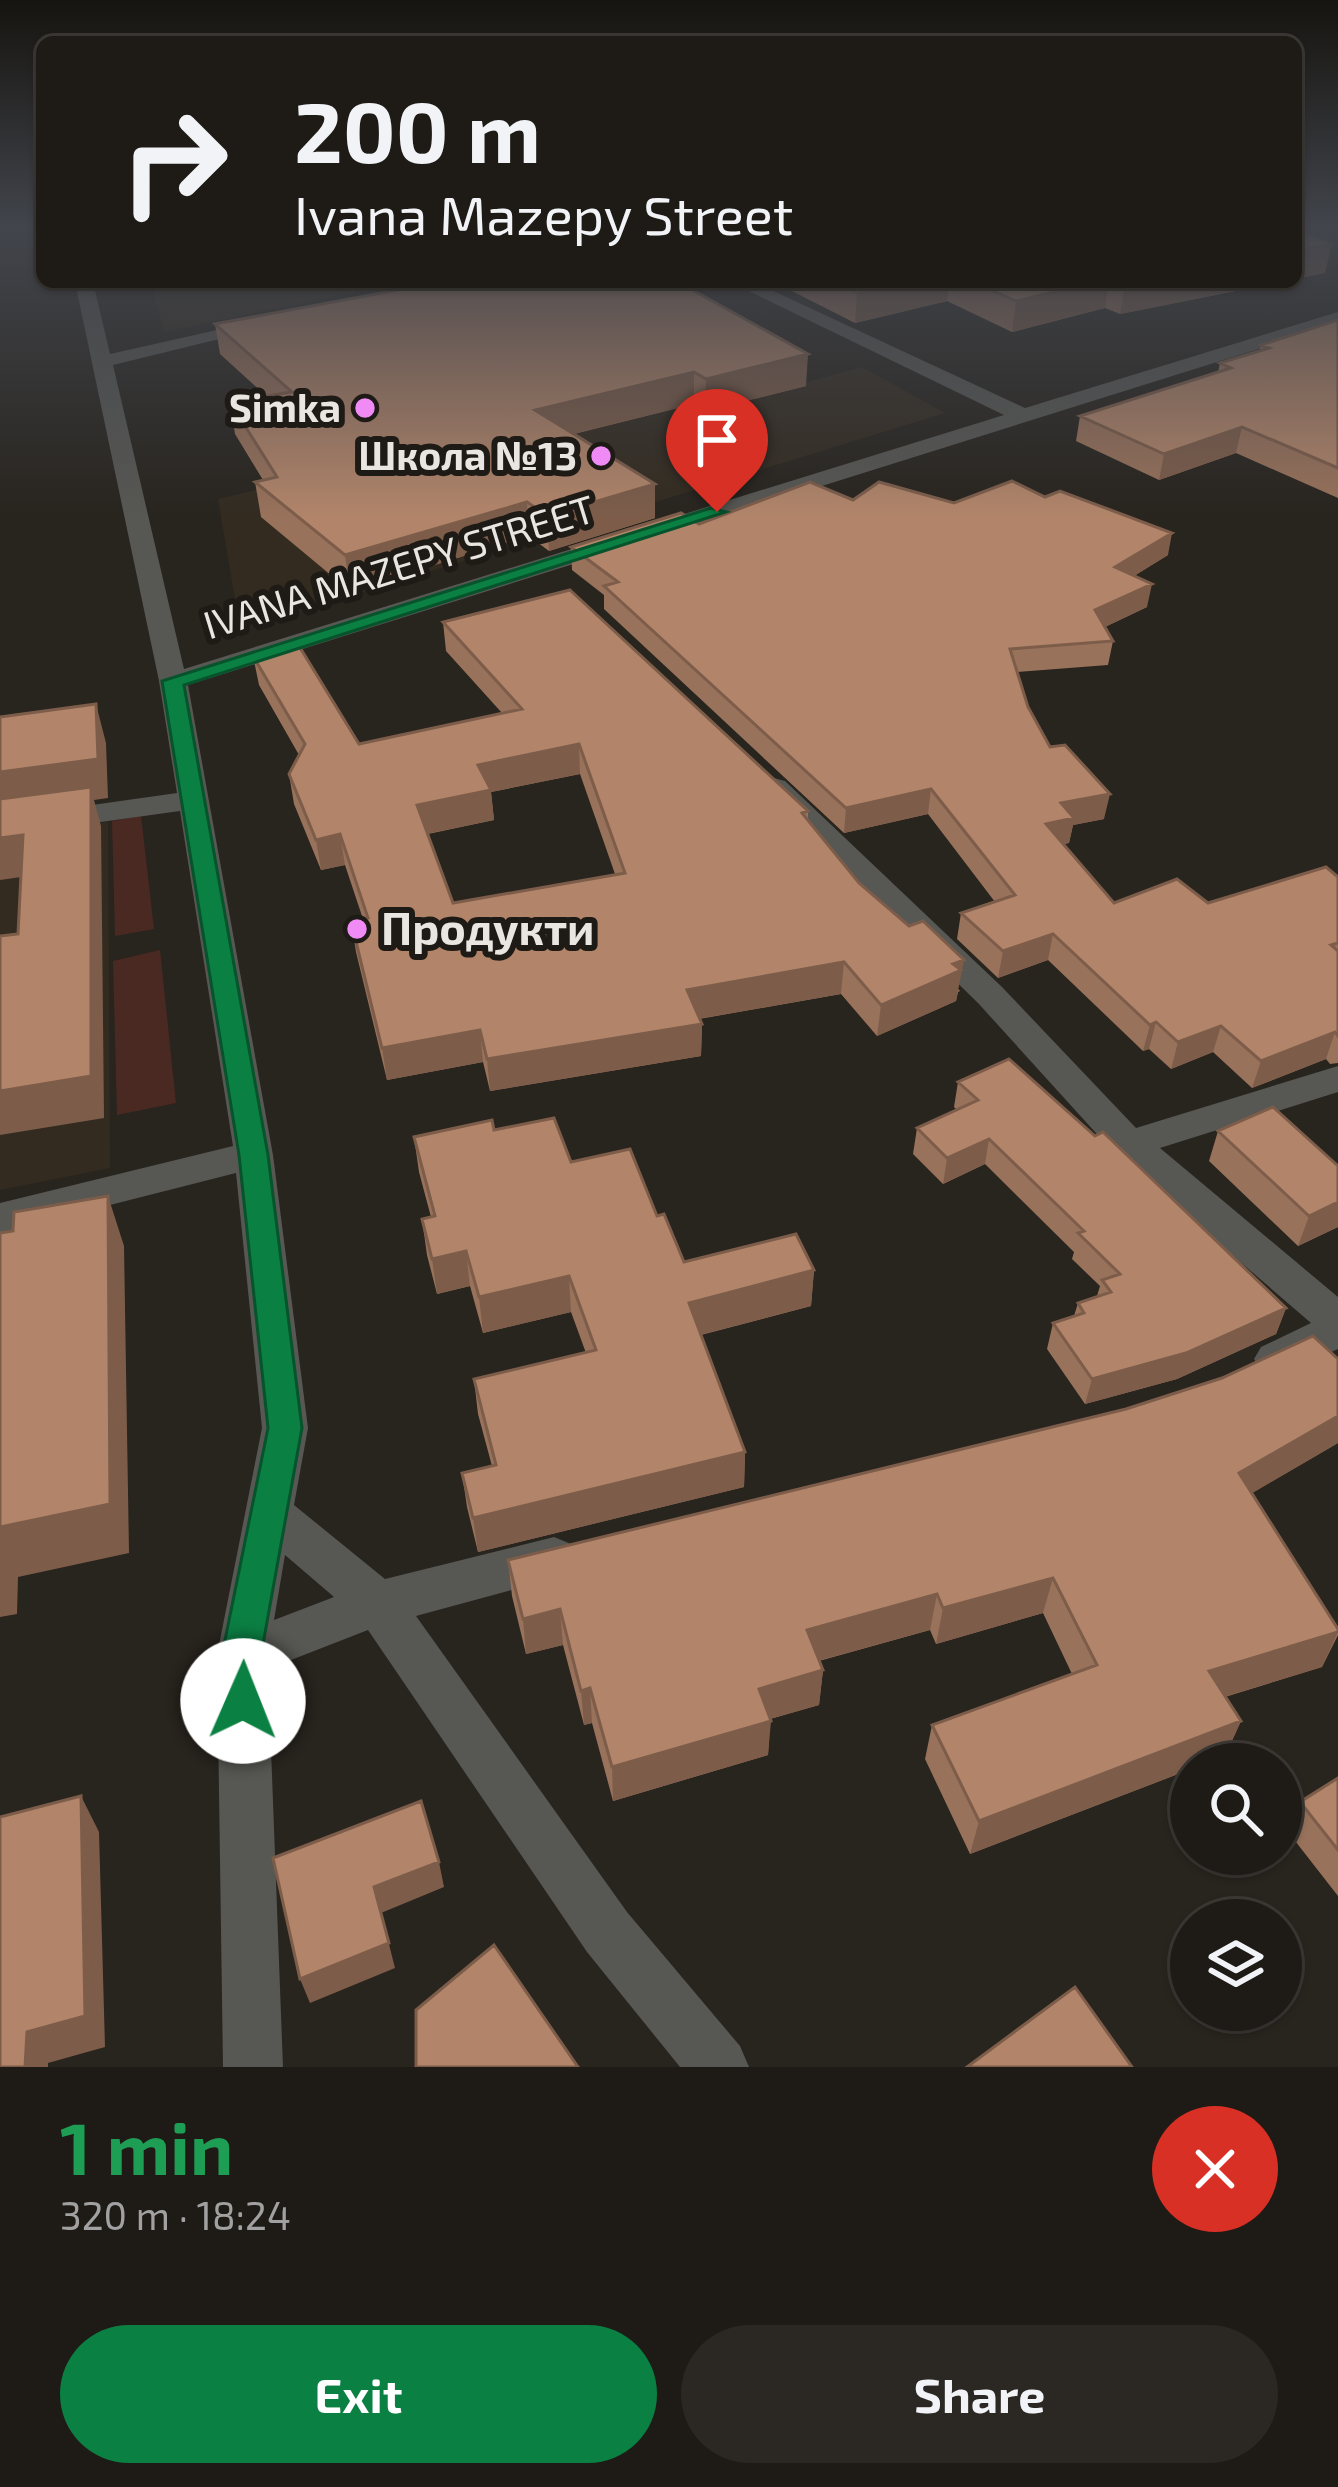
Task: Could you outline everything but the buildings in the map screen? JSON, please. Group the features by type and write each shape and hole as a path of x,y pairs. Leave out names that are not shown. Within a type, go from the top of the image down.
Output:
{"street":[{"path":"93,325 172,681 193,800 254,1155 285,1428 242,1655 253,2067"},
{"path":"101,362 265,325"},
{"path":"831,325 1024,416"},
{"name":"IVANA MAZEPY STREET","path":"172,681 1314,325"},
{"path":"538,567 569,594"},
{"path":"756,770 990,995 1129,1144 1338,1326 1233,1379"},
{"path":"0,827 193,800"},
{"path":"1129,1144 1338,1078"},
{"path":"0,1218 254,1155"},
{"path":"268,1512 378,1603 607,1932 719,2067"},
{"path":"242,1655 378,1603 586,1552"}],"shaded area":[{"path":"162,325 195,325 164,332"},
{"name":"Школа №13","path":"862,367 945,413 265,622 237,611 218,499 736,375 770,392"},
{"path":"141,816 154,929 115,936 112,821"},
{"path":"108,822 110,1168 0,1190 0,838"},
{"path":"160,950 176,1103 117,1115 113,961"}],"place":[{"name":"Simka","path":"365,408"},
{"name":"Школа №13","path":"601,456"},
{"name":"Продукти","path":"357,929"}],"route":[{"path":"243,1701 242,1655 285,1428 254,1155 172,681 717,512"}]}
